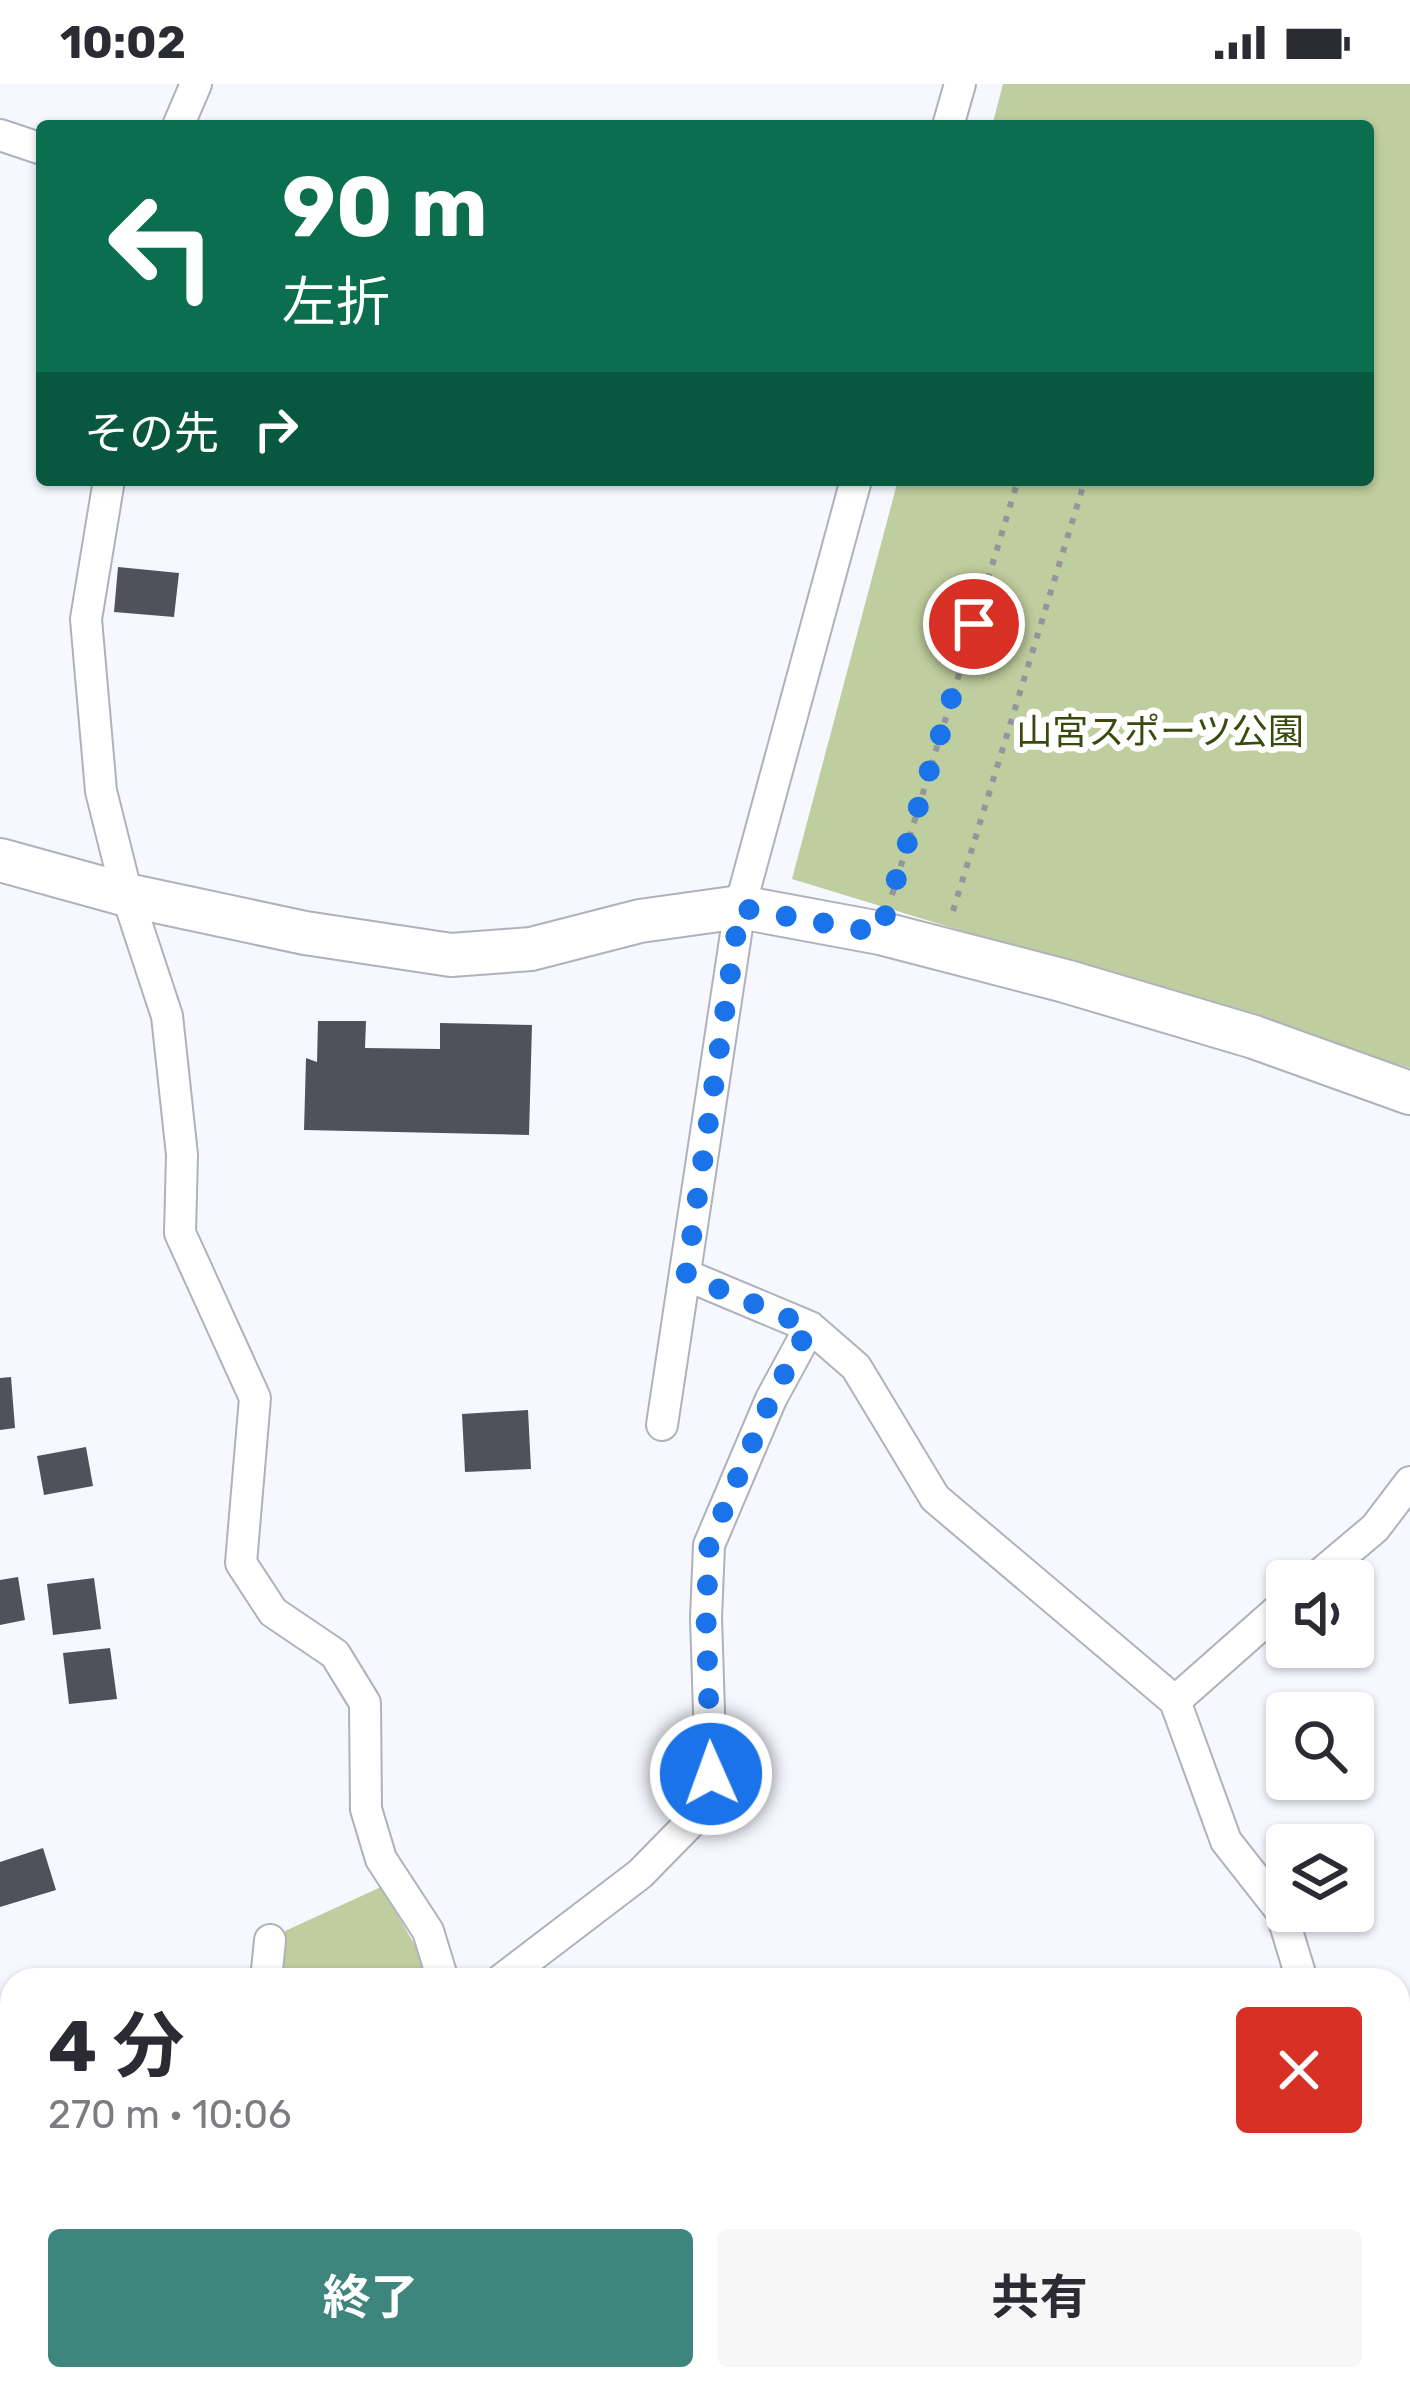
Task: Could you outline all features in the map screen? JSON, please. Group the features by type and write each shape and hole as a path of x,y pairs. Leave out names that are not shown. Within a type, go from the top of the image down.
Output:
{"street":[{"path":"181,120 196,84"},
{"path":"950,120 959,84"},
{"path":"0,135 36,147"},
{"path":"109,486 86,619 101,791 127,895 167,1016 182,1155 181,1233 255,1398 241,1564 273,1612 335,1654 365,1703 366,1809 381,1859 428,1931 439,1968"},
{"path":"662,1425 740,908 854,486"},
{"path":"0,860 127,895 305,933 451,955 531,949 640,921 740,908 880,933 1055,978 1254,1037 1410,1093"},
{"path":"686,1275 809,1327 856,1367 934,1498 1175,1701 1226,1841 1280,1912 1298,1968"},
{"path":"517,1968 640,1874 691,1822 711,1774 706,1618 709,1545 771,1399 809,1327"},
{"path":"1337,1560 1375,1528 1410,1482"},
{"path":"1175,1701 1266,1621"},
{"path":"267,1968 270,1940"}],"path":[{"path":"880,933 1016,486"},
{"path":"941,949 1083,486"}],"green space":[{"name":"山宮スポーツ公園","path":"1003,84 1410,84 1410,1068 792,879 896,486 1374,486 1374,120 994,120"},
{"path":"381,1887 424,1968 283,1968 285,1931"}],"building":[{"path":"118,567 179,573 174,617 114,612"},
{"path":"318,1021 366,1021 365,1048 440,1049 440,1023 532,1025 529,1135 304,1130 306,1058 317,1062"},
{"path":"11,1377 15,1428 0,1430 0,1378"},
{"path":"528,1410 531,1469 465,1472 462,1414"},
{"path":"86,1447 93,1486 44,1495 37,1456"},
{"path":"18,1577 25,1620 0,1625 0,1580"},
{"path":"94,1578 101,1629 53,1635 47,1584"},
{"path":"110,1648 117,1699 69,1704 63,1653"},
{"path":"43,1848 56,1890 0,1907 0,1862"}],"route":[{"path":"711,1774 706,1618 709,1545 771,1399 809,1327 686,1275 740,908 880,933 974,624"}]}
